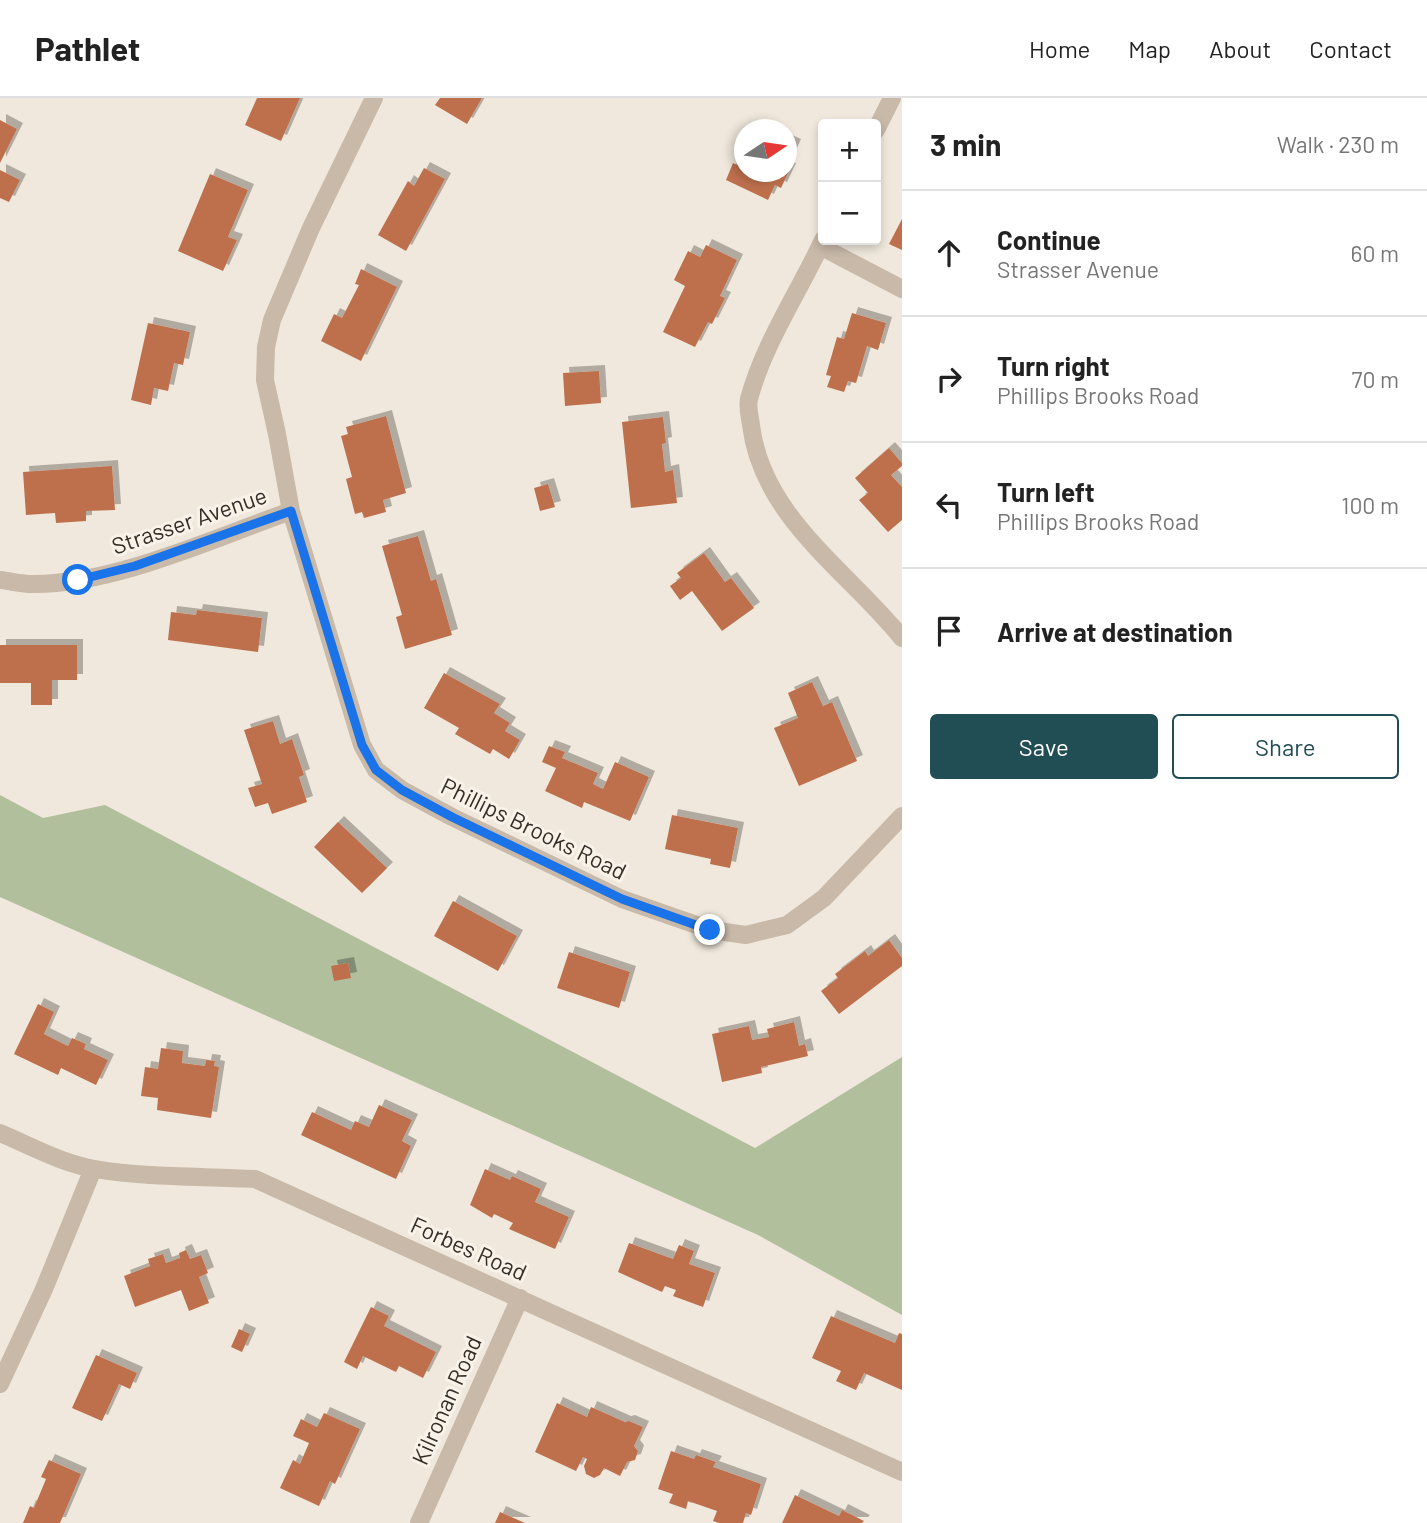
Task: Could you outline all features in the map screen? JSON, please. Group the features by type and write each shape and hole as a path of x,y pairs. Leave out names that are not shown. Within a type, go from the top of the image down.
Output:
{"street":[{"name":"Strasser Avenue","path":"0,580 32,584 78,580 135,566 291,511 265,380 266,347 272,320 311,228 374,98"},
{"path":"881,120 892,98"},
{"path":"821,245 761,364 748,402 753,443 780,504 799,529 902,638"},
{"path":"825,245 902,289"},
{"name":"Phillips Brooks Road","path":"291,511 362,745 376,770 402,790 452,817 622,899 710,930 746,935 787,925 824,898 902,816"},
{"name":"Forbes Road","path":"0,1133 61,1160 93,1169 147,1176 255,1180 902,1472"},
{"path":"0,1384 44,1289 93,1169"},
{"name":"Kilronan Road","path":"419,1523 520,1298"}],"green space":[{"path":"0,795 43,818 105,805 755,1148 902,1057 902,1315 758,1235 0,897"}],"building":[{"path":"257,98 300,98 281,141 245,125"},
{"path":"440,98 482,98 467,124 435,105"},
{"path":"0,120 17,129 0,163"},
{"path":"733,163 734,182 784,182 781,188 775,185 768,200 726,180"},
{"path":"424,168 445,179 406,251 378,235 408,181 414,186"},
{"path":"0,170 20,180 9,202 0,198"},
{"path":"210,174 248,190 228,237 237,240 223,271 178,251"},
{"path":"902,219 902,250 889,244"},
{"path":"706,245 737,260 720,296 725,298 712,324 708,322 695,347 663,332 685,286 674,280 688,251 700,257"},
{"path":"361,269 397,287 361,361 321,341 334,314 342,318 359,285 355,284"},
{"path":"852,313 886,323 878,350 867,346 856,383 848,381 844,392 827,387 831,376 826,375 837,337 844,339"},
{"path":"148,323 190,332 183,365 174,363 168,391 154,388 151,405 131,400"},
{"path":"599,371 601,403 565,406 563,373"},
{"path":"386,416 406,493 383,500 386,512 364,518 362,512 355,514 346,479 352,477 341,436 348,434 346,427"},
{"path":"663,417 665,472 673,470 677,503 631,508 622,422"},
{"path":"889,448 902,463 891,475 902,487 902,520 888,532 859,500 868,493 855,478"},
{"path":"112,466 115,510 86,511 86,521 56,523 55,513 26,515 23,472"},
{"path":"548,484 555,507 540,511 534,488"},
{"path":"418,536 431,581 436,579 452,635 405,649 396,617 402,615 382,546"},
{"path":"704,553 725,582 731,578 754,608 722,631 692,591 680,600 670,586 681,578 677,573"},
{"path":"197,610 262,618 258,652 168,640 171,612 196,615"},
{"path":"0,645 77,645 77,680 52,680 52,705 31,705 31,683 0,683"},
{"path":"444,673 500,704 494,713 510,723 505,731 520,740 509,759 493,749 490,754 455,734 459,728 424,708"},
{"path":"812,682 823,706 832,702 857,761 799,786 774,728 798,718 788,693"},
{"path":"273,721 280,744 292,739 304,775 299,777 307,802 272,814 268,803 255,807 248,788 262,784 244,730"},
{"path":"549,746 565,752 562,758 598,773 593,784 603,789 615,762 649,777 630,821 584,802 582,808 545,791 556,768 542,762"},
{"path":"672,815 738,828 730,868 710,864 711,859 665,849"},
{"path":"338,822 387,868 362,893 314,847"},
{"path":"453,901 517,936 498,971 434,936"},
{"path":"889,940 902,958 902,966 839,1014 821,991 838,978 835,974 865,951 868,956"},
{"path":"569,952 630,972 619,1008 557,988"},
{"path":"348,963 351,978 334,981 331,966"},
{"path":"38,1004 54,1012 44,1034 68,1046 72,1038 86,1044 84,1049 108,1060 96,1085 61,1068 58,1075 14,1054"},
{"path":"794,1022 799,1046 805,1044 808,1056 761,1067 762,1073 722,1082 712,1034 749,1026 752,1040 769,1037 767,1029"},
{"path":"161,1048 183,1051 182,1063 205,1066 206,1060 215,1061 214,1066 219,1067 211,1118 157,1110 158,1098 141,1096 145,1067 158,1069"},
{"path":"379,1105 412,1120 402,1141 411,1146 396,1179 301,1135 312,1112 351,1130 355,1121 369,1127"},
{"path":"485,1169 510,1180 512,1176 541,1189 535,1202 569,1217 555,1249 509,1229 513,1223 494,1214 492,1218 470,1205"},
{"path":"629,1243 673,1259 679,1245 694,1251 689,1264 715,1273 703,1307 673,1296 676,1290 665,1286 662,1292 618,1272"},
{"path":"186,1250 190,1259 201,1255 208,1273 199,1277 209,1303 189,1311 181,1290 135,1307 124,1276 150,1266 148,1259 163,1254 166,1263 180,1258 179,1253"},
{"path":"371,1307 389,1316 384,1326 436,1352 423,1378 399,1366 396,1372 363,1356 357,1369 344,1362"},
{"path":"831,1316 895,1343 899,1333 902,1334 902,1390 864,1373 856,1390 836,1381 841,1371 812,1358"},
{"path":"239,1329 250,1334 242,1352 231,1347"},
{"path":"96,1355 137,1373 130,1389 119,1384 102,1421 72,1408"},
{"path":"557,1403 587,1417 591,1407 643,1427 634,1446 638,1451 635,1460 627,1462 620,1476 604,1468 600,1475 594,1478 586,1474 584,1466 587,1459 583,1457 576,1471 535,1452"},
{"path":"324,1413 360,1429 335,1484 330,1481 319,1506 280,1488 293,1460 300,1464 309,1443 293,1436 301,1419 317,1427"},
{"path":"671,1451 694,1459 696,1455 716,1462 713,1467 761,1484 751,1515 746,1513 743,1523 719,1523 713,1521 717,1511 688,1501 686,1509 669,1503 673,1494 658,1489"},
{"path":"49,1460 81,1474 60,1523 23,1523 30,1506 34,1508 46,1479 41,1477"},
{"path":"795,1495 839,1516 842,1510 864,1521 782,1523"},
{"path":"500,1512 525,1523 495,1523"}],"route":[{"path":"78,580 135,566 291,511 362,745 376,770 402,790 452,817 622,899 710,930"}]}
